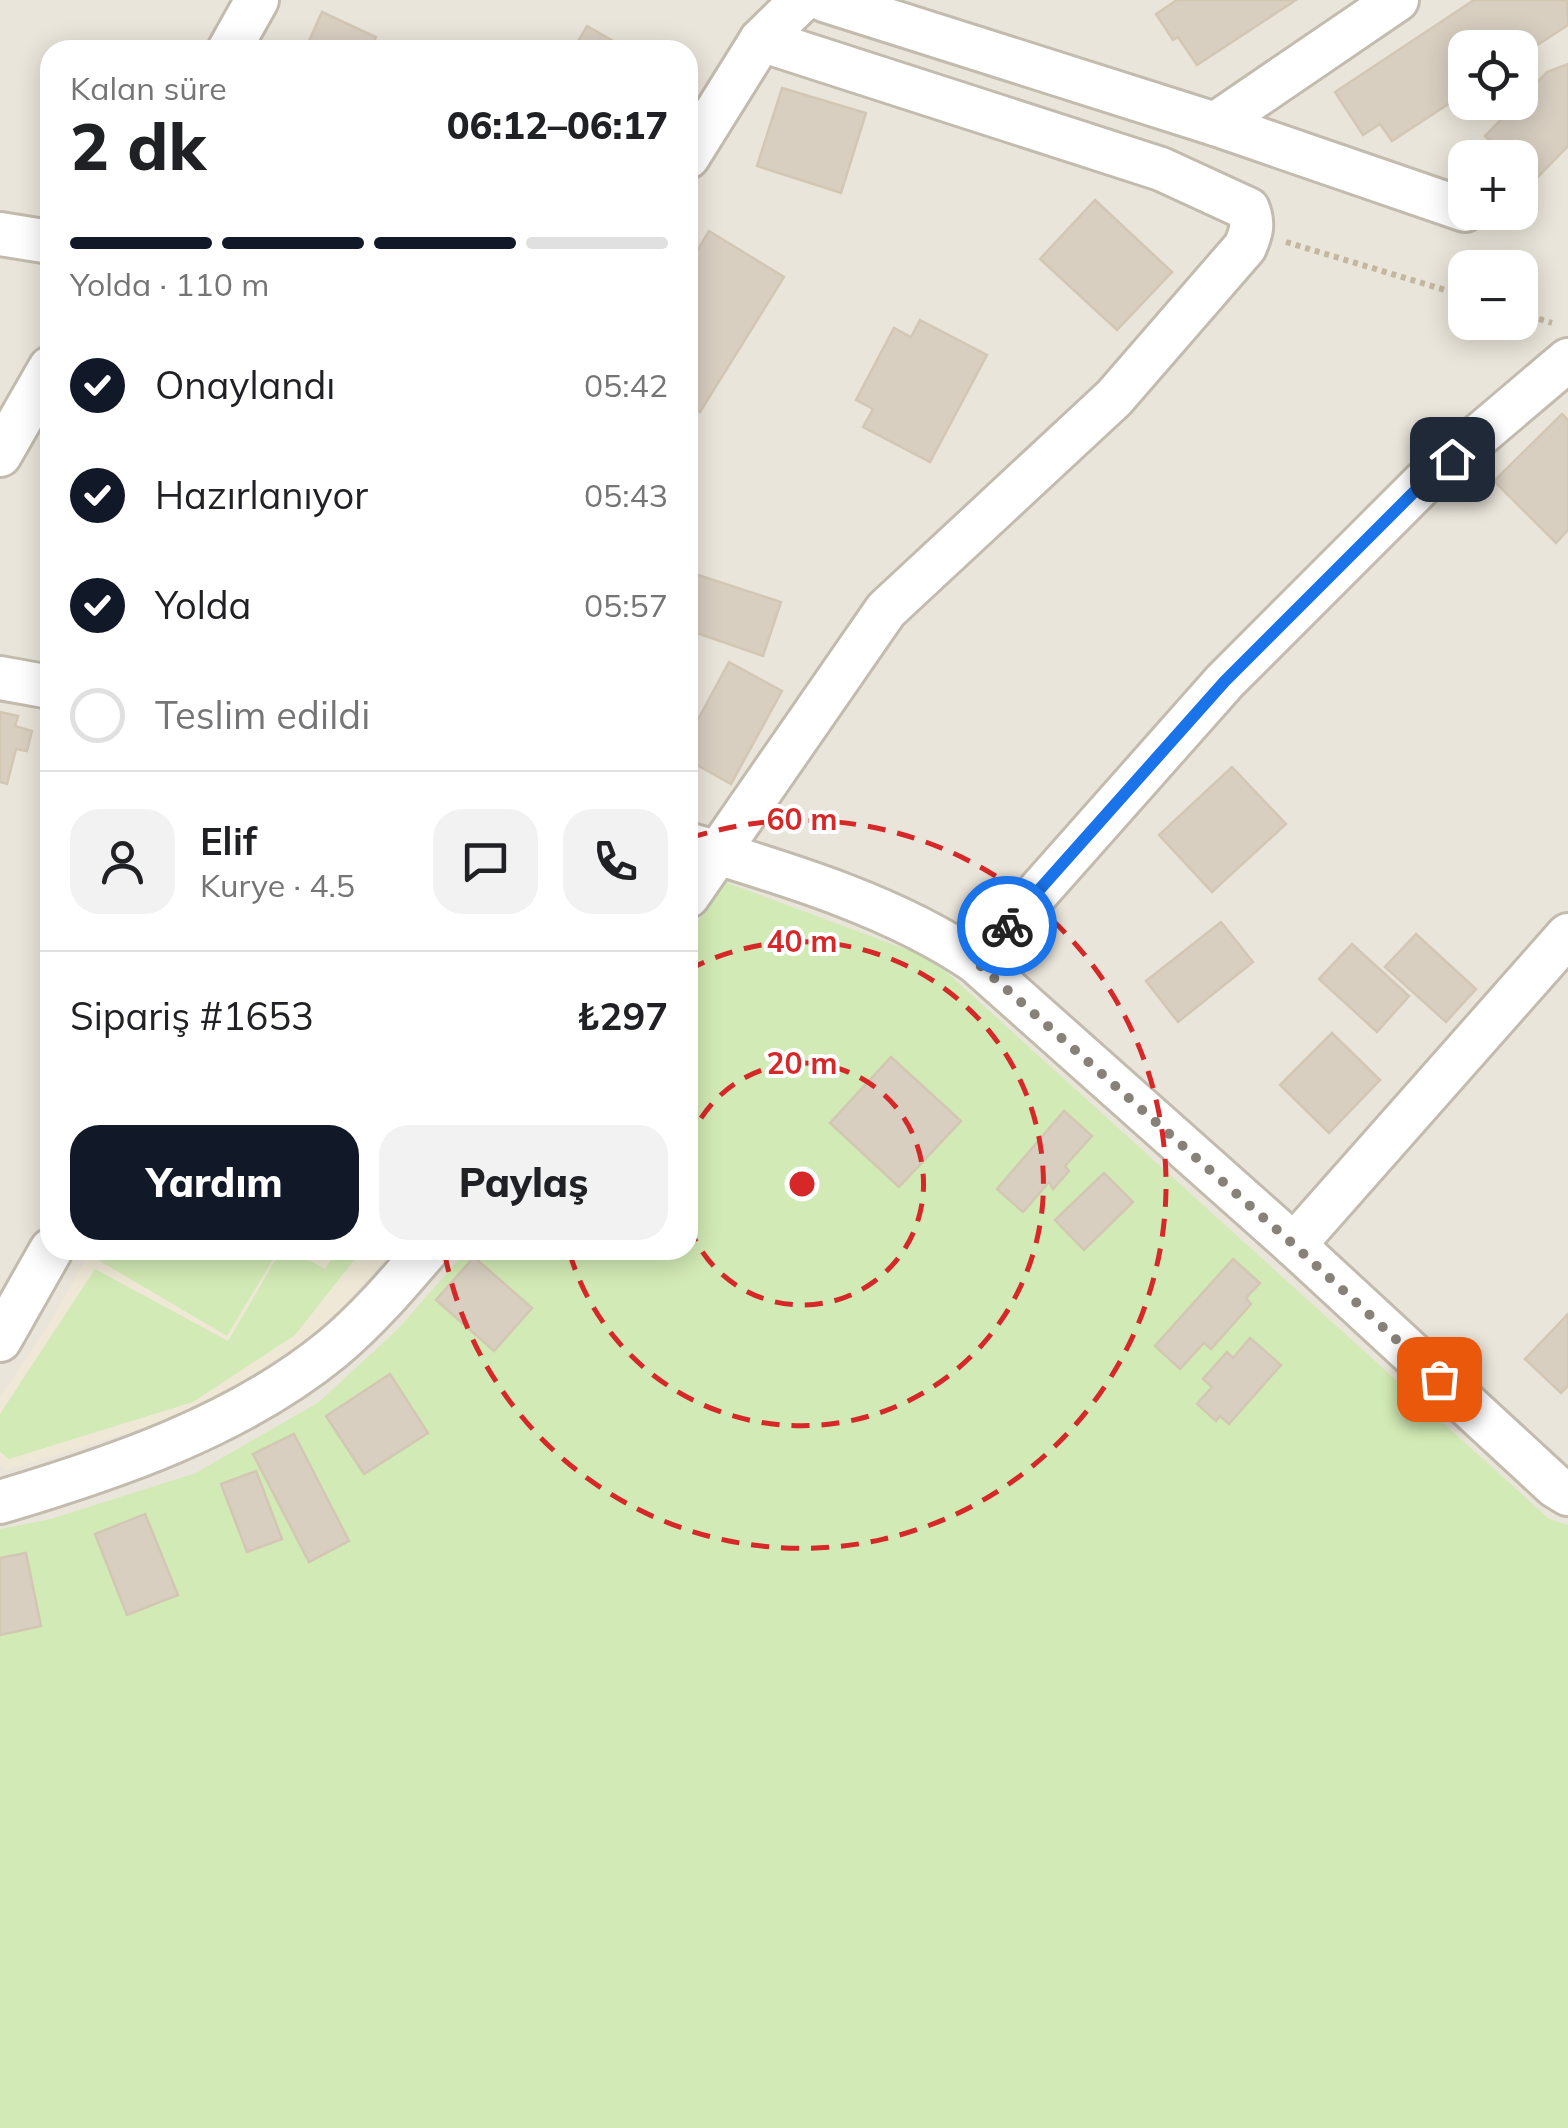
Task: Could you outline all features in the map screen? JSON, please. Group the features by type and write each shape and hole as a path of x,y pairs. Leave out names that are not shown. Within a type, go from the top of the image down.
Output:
{"street":[{"path":"235,40 257,0"},
{"path":"698,141 761,40 802,0"},
{"path":"824,0 1214,124 1448,204"},
{"path":"1214,124 1397,0"},
{"path":"761,40 1161,169 1248,210 1252,231 1245,247 1114,398 886,610 703,849 891,914 948,942 976,962 1568,1494"},
{"path":"0,234 40,240"},
{"path":"976,962 1225,681 1423,483 1568,360"},
{"path":"0,455 40,385"},
{"path":"0,678 40,686"},
{"path":"1294,1245 1568,935"},
{"path":"2,1332 45,1260"},
{"path":"0,1502 136,1456 197,1430 288,1379 331,1350 383,1302 419,1260"}],"path":[{"path":"1252,231 1448,291"},
{"path":"1538,318 1568,327"}],"shaded area":[{"path":"0,0 1568,0 1568,2128 0,1776"},
{"path":"85,1260 384,1260 337,1313 298,1346 193,1413 6,1470 0,1465 0,1397"}],"green space":[{"path":"725,882 932,959 1549,1519 1568,1525 1568,2128 0,2128 0,1529 51,1519 196,1473 319,1402 398,1329 458,1260 698,1260 698,921"},
{"path":"98,1260 273,1260 227,1336"},
{"path":"275,1260 309,1260 325,1269 331,1260 354,1260 295,1335 193,1402 9,1459 0,1452 0,1414 95,1269 228,1341"}],"building":[{"path":"1177,0 1296,0 1197,65 1178,37 1173,40 1156,14"},
{"path":"1474,0 1567,0 1568,25 1538,44 1538,30 1448,30 1448,104 1392,141 1380,124 1363,135 1335,92"},
{"path":"322,12 376,37 375,40 309,40"},
{"path":"587,26 612,40 579,40"},
{"path":"1568,64 1568,146 1538,177 1538,140 1489,140 1485,136 1500,120 1538,120 1538,81 1547,72"},
{"path":"782,88 866,113 841,193 757,166"},
{"path":"1095,200 1172,272 1117,330 1040,259"},
{"path":"709,231 784,277 700,412 698,411 698,249"},
{"path":"920,320 987,355 930,462 863,427 873,409 856,400 894,328 911,337"},
{"path":"1562,414 1568,420 1568,530 1556,543 1494,481"},
{"path":"698,575 781,602 763,656 698,633"},
{"path":"729,662 782,691 731,784 698,766 698,719"},
{"path":"0,712 18,716 15,726 32,731 27,751 16,749 7,784 0,782"},
{"path":"1232,767 1286,824 1212,892 1159,835"},
{"path":"1221,922 1253,962 1178,1022 1146,981"},
{"path":"1416,934 1476,989 1446,1022 1385,967"},
{"path":"1352,944 1409,996 1377,1032 1319,979"},
{"path":"1332,1033 1380,1080 1329,1133 1280,1085"},
{"path":"891,1057 961,1121 899,1187 830,1123"},
{"path":"1064,1111 1092,1136 1065,1166 1069,1171 1053,1189 1049,1182 1023,1212 997,1189"},
{"path":"1104,1173 1133,1202 1084,1250 1055,1220"},
{"path":"1233,1259 1260,1283 1246,1298 1251,1304 1211,1349 1204,1343 1180,1369 1155,1346"},
{"path":"471,1260 477,1260 532,1308 494,1351 436,1300"},
{"path":"1568,1314 1568,1386 1561,1393 1525,1359"},
{"path":"1250,1338 1281,1365 1229,1424 1220,1416 1216,1421 1197,1404 1212,1387 1203,1379 1227,1352 1233,1358"},
{"path":"390,1374 428,1433 364,1474 326,1416"},
{"path":"294,1434 349,1541 309,1562 253,1454"},
{"path":"256,1471 282,1539 247,1552 221,1484"},
{"path":"145,1514 178,1595 127,1615 95,1534"},
{"path":"26,1553 41,1626 0,1635 0,1558"}],"way so far":[{"path":"1007,926 976,962 1439,1379"}],"route":[{"path":"1007,926 1225,681 1423,483 1452,459"}]}
